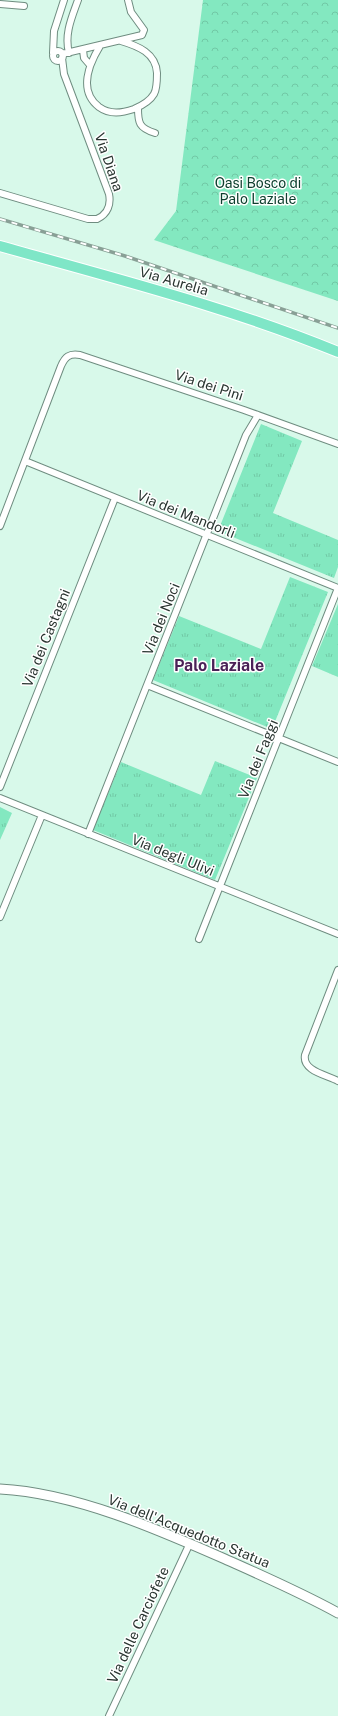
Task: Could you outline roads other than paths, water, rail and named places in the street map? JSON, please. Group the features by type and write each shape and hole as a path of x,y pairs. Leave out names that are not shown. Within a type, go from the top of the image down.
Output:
{"main road":[{"name":"Via Aurelia","path":"0,246 219,309 276,328 338,352"}],"street":[{"path":"2,0 0,4 24,6"},
{"path":"64,0 55,28 54,38 58,55 141,36 144,32 131,12 128,0"},
{"path":"69,53 67,42 68,33 78,0"},
{"name":"Via Diana","path":"100,46 90,65 87,78 87,88 90,98 108,112 124,112 138,108 150,99 154,93 157,77 156,66 150,56 143,50 121,41"},
{"path":"83,50 84,58 90,65"},
{"name":"Via Diana","path":"0,193 92,219 100,218 107,211 110,202 108,190 58,55"},
{"path":"138,108 138,119 142,126 146,130 155,133"},
{"name":"Via dei Pini","path":"25,461 61,366 71,354 80,355 258,415 338,444"},
{"name":"Via dei Noci","path":"88,834 246,435 258,415"},
{"path":"0,526 25,461"},
{"name":"Via dei Mandorli","path":"25,461 338,588"},
{"name":"Via dei Castagni","path":"0,787 114,498"},
{"name":"Via dei Faggi","path":"199,939 338,588"},
{"path":"147,685 338,762"},
{"name":"Via degli Ulivi","path":"0,798 338,934"},
{"path":"0,916 42,815"},
{"path":"338,970 305,1055 304,1062 308,1067 338,1080"},
{"name":"Via dell'Acquedotto Statua","path":"0,1489 43,1494 122,1517 190,1543 289,1588 338,1613"},
{"name":"Via delle Carciofete","path":"109,1716 190,1543"}],"railway":[{"path":"0,219 125,256 338,328"}],"district":[{"name":"Palo Laziale","path":"219,665"}],"park label":[{"name":"Oasi Bosco di Palo Laziale","path":"258,192"}]}
